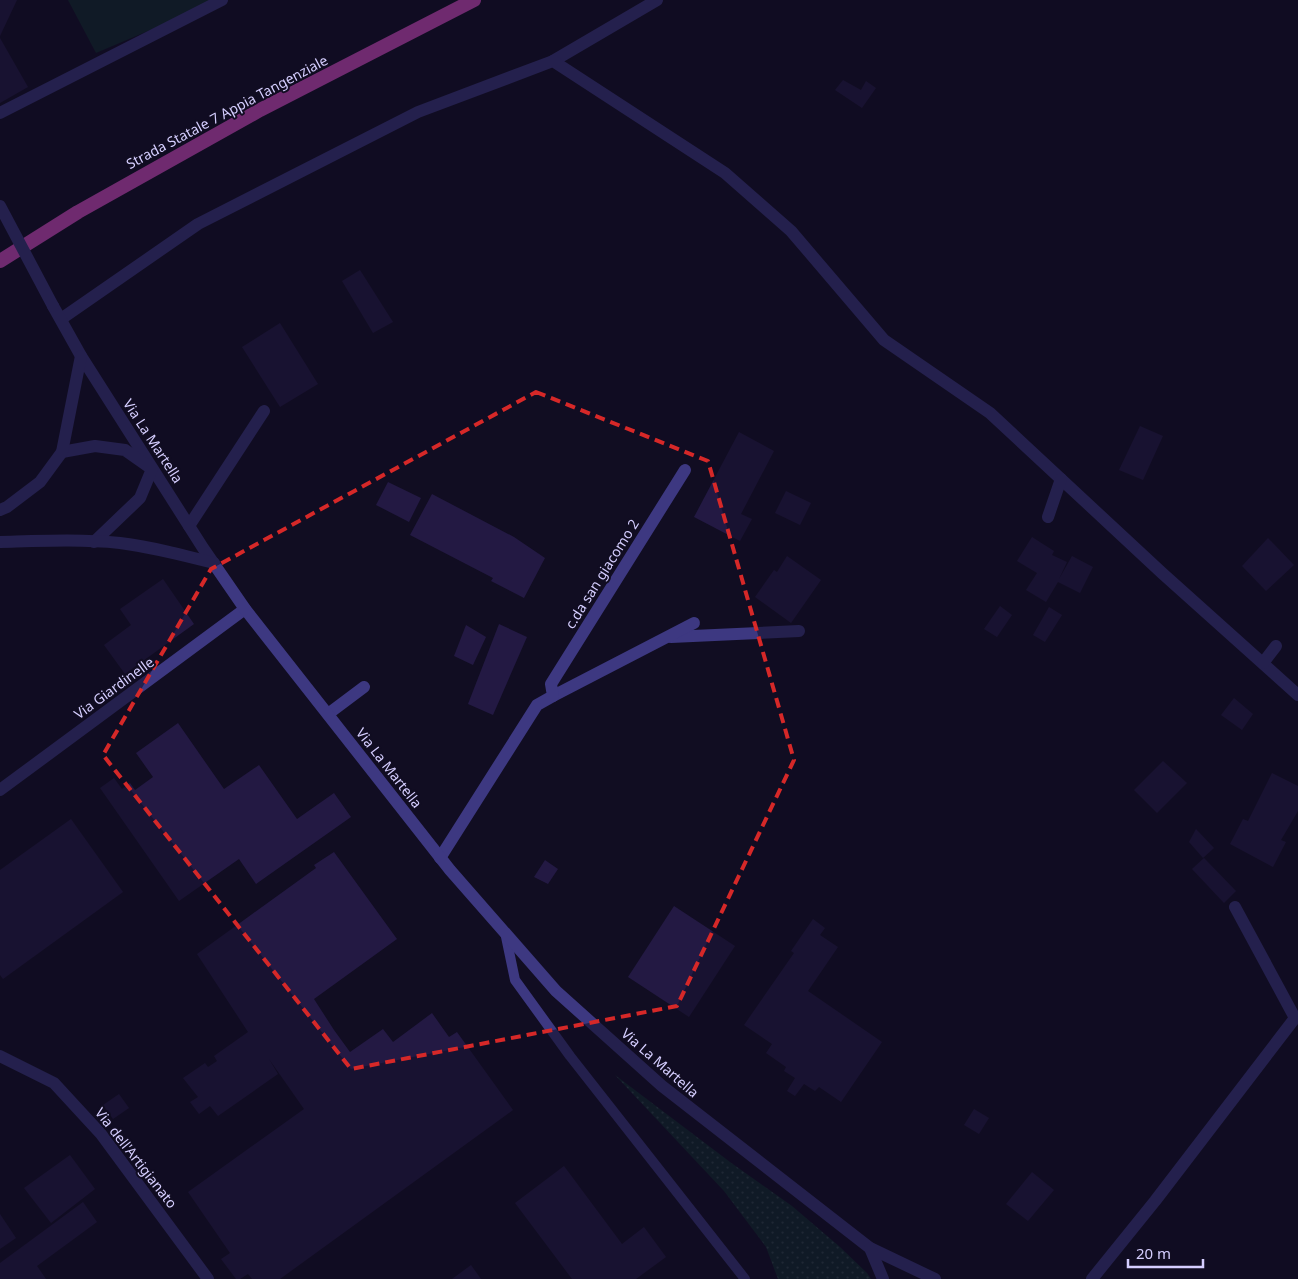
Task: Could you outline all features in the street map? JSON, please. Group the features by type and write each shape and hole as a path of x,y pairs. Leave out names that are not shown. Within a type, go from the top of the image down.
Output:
{"highway":[{"name":"Strada Statale 7 Appia Tangenziale","path":"0,261 78,212 260,110 474,0"}],"street":[{"path":"0,113 222,0"},
{"path":"61,319 198,224 418,112 553,61 657,0"},
{"path":"553,61 724,172 791,231 884,340 990,413 1298,695"},
{"name":"Via La Martella","path":"0,206 81,356 152,469 245,609 440,858 556,991 662,1086 870,1248 935,1279"},
{"path":"0,510 7,507 40,482 62,452 81,356"},
{"path":"189,526 264,411"},
{"path":"62,452 95,446 124,450 152,469 140,498 94,542"},
{"name":"c.da san giacomo 2","path":"553,696 551,684 685,470"},
{"path":"1048,517 1061,478"},
{"path":"0,542 119,543 165,551 214,563"},
{"name":"Via Giardinelle","path":"0,790 245,609"},
{"path":"440,858 537,705 694,623"},
{"path":"666,638 799,631"},
{"path":"1262,663 1276,646"},
{"path":"328,714 364,687"},
{"path":"1092,1279 1156,1201 1296,1018 1235,907"},
{"name":"Via dell'Artigianato","path":"0,1056 54,1084 101,1134 208,1279"},
{"path":"870,1248 882,1279"}],"lane":[{"path":"504,931 515,980 570,1056 745,1279"}],"highlighted area":[{"path":"536,392 708,461 794,760 677,1006 351,1069 103,755 211,569"}],"green space":[{"path":"68,0 221,0 96,53"},
{"path":"615,1075 730,1162 792,1206 840,1247 871,1279 778,1279 766,1247 724,1191"}],"building":[{"path":"0,0 17,0 0,36"},
{"path":"0,38 28,87 0,103"},
{"path":"843,80 861,90 866,81 876,88 862,108 835,90"},
{"path":"360,270 393,322 373,333 342,281"},
{"path":"280,323 318,384 280,407 242,347"},
{"path":"1140,426 1163,436 1143,480 1119,470"},
{"path":"739,432 774,451 741,514 752,519 740,541 694,517"},
{"path":"388,482 421,498 409,522 376,505"},
{"path":"786,491 811,503 800,525 775,513"},
{"path":"432,494 514,537 545,558 524,598 491,581 493,578 410,535"},
{"path":"1032,537 1054,551 1052,555 1067,562 1059,579 1072,556 1093,567 1080,593 1058,582 1046,602 1026,590 1037,573 1017,561"},
{"path":"1268,538 1294,565 1266,591 1242,566"},
{"path":"787,556 821,580 791,623 755,597 774,570 777,572"},
{"path":"163,579 194,624 125,674 104,645 131,625 120,609"},
{"path":"1000,606 1012,615 997,637 984,629"},
{"path":"1049,607 1062,615 1045,642 1033,635"},
{"path":"499,624 527,637 493,715 468,704"},
{"path":"466,625 486,637 473,665 454,656"},
{"path":"1234,698 1253,714 1242,730 1221,715"},
{"path":"178,723 224,789 259,765 297,819 334,793 351,817 256,884 239,859 179,901 100,788 114,778 122,789 130,783 135,790 153,777 136,753"},
{"path":"1163,761 1187,783 1157,813 1134,790"},
{"path":"1272,773 1298,786 1298,811 1281,840 1286,842 1273,867 1230,844 1243,819 1248,821"},
{"path":"71,819 123,892 3,979 0,975 0,870"},
{"path":"1196,829 1214,848 1203,858 1189,842"},
{"path":"334,852 397,939 314,999 334,1030 350,1052 383,1029 393,1042 432,1013 449,1037 457,1032 513,1110 280,1279 252,1279 248,1274 240,1279 236,1279 221,1259 230,1253 188,1192 304,1109 269,1059 278,1074 218,1116 210,1106 199,1114 190,1102 198,1097 183,1078 205,1063 208,1067 217,1061 214,1056 248,1032 197,954 316,868 314,865"},
{"path":"1204,858 1236,891 1224,903 1192,869"},
{"path":"545,860 558,869 548,884 534,877"},
{"path":"674,906 735,946 689,1017 628,977"},
{"path":"813,919 825,928 820,935 838,947 808,991 882,1042 841,1102 819,1087 815,1091 804,1084 795,1096 787,1091 795,1078 784,1071 786,1067 766,1053 772,1044 744,1025 794,953 791,951"},
{"path":"119,1094 129,1108 113,1119 103,1105"},
{"path":"974,1109 989,1118 979,1134 964,1125"},
{"path":"70,1155 95,1189 51,1223 24,1188"},
{"path":"564,1166 622,1244 644,1227 666,1257 636,1279 572,1279 515,1203"},
{"path":"1032,1172 1054,1190 1028,1221 1006,1204"},
{"path":"83,1202 97,1222 37,1266 46,1279 0,1279 0,1263"},
{"path":"0,1214 16,1238 0,1249"},
{"path":"471,1265 481,1279 452,1279"}]}
